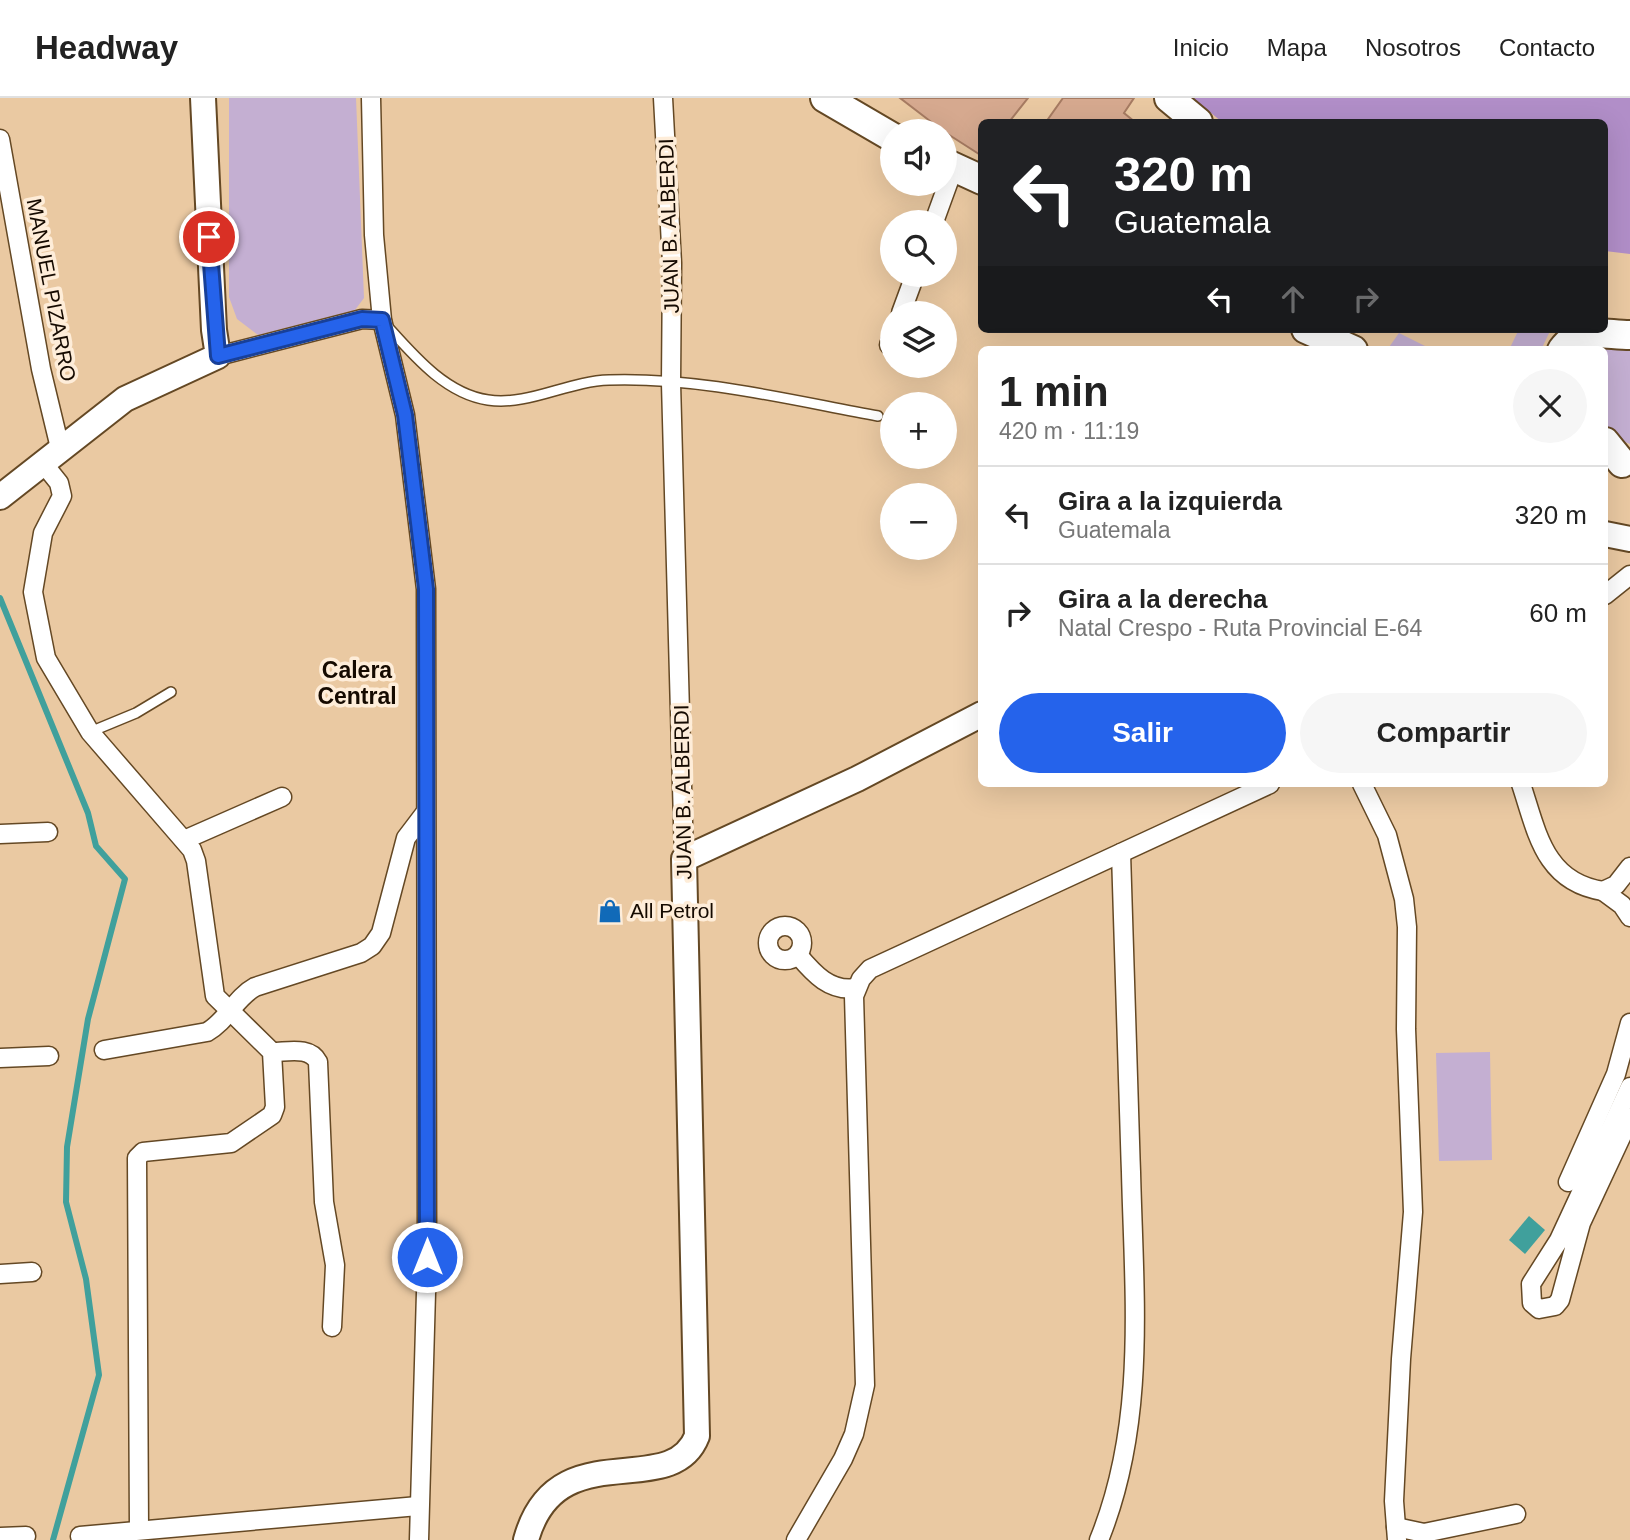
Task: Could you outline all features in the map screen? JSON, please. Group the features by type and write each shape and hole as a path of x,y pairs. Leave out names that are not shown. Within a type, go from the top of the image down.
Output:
{"main road":[{"path":"825,98 880,130"},
{"path":"1169,98 1194,119"},
{"path":"957,168 978,178"},
{"path":"1315,333 1344,346"},
{"path":"1566,346 1574,337 1586,333"}],"street":[{"path":"203,98 214,330 218,356"},
{"path":"371,98 374,235 382,320 405,415 420,527 428,645 425,813 427,1257 419,1540"},
{"name":"JUAN B. ALBERDI","path":"526,1540 540,1507 567,1483 604,1472 673,1463 685,1456 697,1436 671,383 672,284 663,98"},
{"name":"MANUEL PIZARRO","path":"0,139 41,369 51,456 62,496 43,533 33,592 46,658 90,732"},
{"path":"0,497 125,398 218,356 362,319 382,320"},
{"path":"1608,535 1630,539"},
{"path":"1608,593 1630,575"},
{"path":"684,859 858,779 978,716"},
{"path":"90,732 184,840 196,861 215,996 272,1052 275,1107 272,1115 231,1143 143,1152 137,1158 139,1530"},
{"path":"796,1540 808,1513 843,1459 854,1434 864,1385 856,988 870,969 1264,787"},
{"path":"1363,787 1387,835 1404,899 1407,928 1406,1029 1414,1189 1401,1359 1394,1501 1396,1534 1424,1533 1516,1514"},
{"path":"1522,787 1551,864 1566,876 1603,891 1622,905 1630,917"},
{"path":"184,840 282,797"},
{"path":"104,1050 207,1032 230,1011 242,994 255,987 361,953 372,946 381,933 406,838 425,813"},
{"path":"0,834 48,832"},
{"path":"1098,1540 1116,1497 1123,1467 1135,1347 1121,853"},
{"path":"1603,891 1616,885 1630,867"},
{"path":"798,955 830,985 856,988"},
{"path":"1568,1182 1616,1074 1630,1023"},
{"path":"272,1052 307,1051 315,1055 318,1062 324,1202 335,1265 332,1327"},
{"path":"0,1058 49,1056"},
{"path":"1630,1087 1559,1240 1531,1284 1532,1303 1539,1309 1555,1306 1560,1300 1581,1223 1630,1118"},
{"path":"0,1274 32,1272"},
{"path":"80,1536 418,1506"},
{"path":"0,1537 26,1536"}],"lane":[{"path":"382,320 415,357 447,382 466,394 488,400 530,397 598,381 671,383 709,386 878,416"},
{"path":"90,732 136,713 171,692"}],"shaded area":[{"path":"229,98 356,98 364,298 355,310 258,335 237,319 229,297"},
{"path":"1193,98 1630,98 1630,254 1608,251 1608,119 1218,119"},
{"path":"1399,333 1425,346 1390,346"},
{"path":"1517,333 1549,333 1543,346 1511,346"},
{"path":"1630,342 1630,444 1608,435 1608,346 1592,346"},
{"path":"1490,1052 1492,1160 1439,1161 1436,1053"}],"water":[{"path":"1529,1216 1545,1230 1525,1254 1509,1240"}],"building":[{"path":"900,98 1028,98 1011,119 978,119 978,153 957,140 957,119 927,119"},
{"path":"1063,98 1134,98 1124,113 1131,119 1048,119"}],"waterway":[{"path":"0,598 88,813 96,846 125,879 88,1019 67,1147 66,1202 86,1279 99,1375 53,1540"}],"place":[{"name":"All Petrol","path":"610,911"}],"district":[{"name":"Calera Central","path":"357,683"}],"route":[{"path":"209,237 218,356 362,319 382,320 405,415 419,514 428,645 425,813 427,1257"}]}
